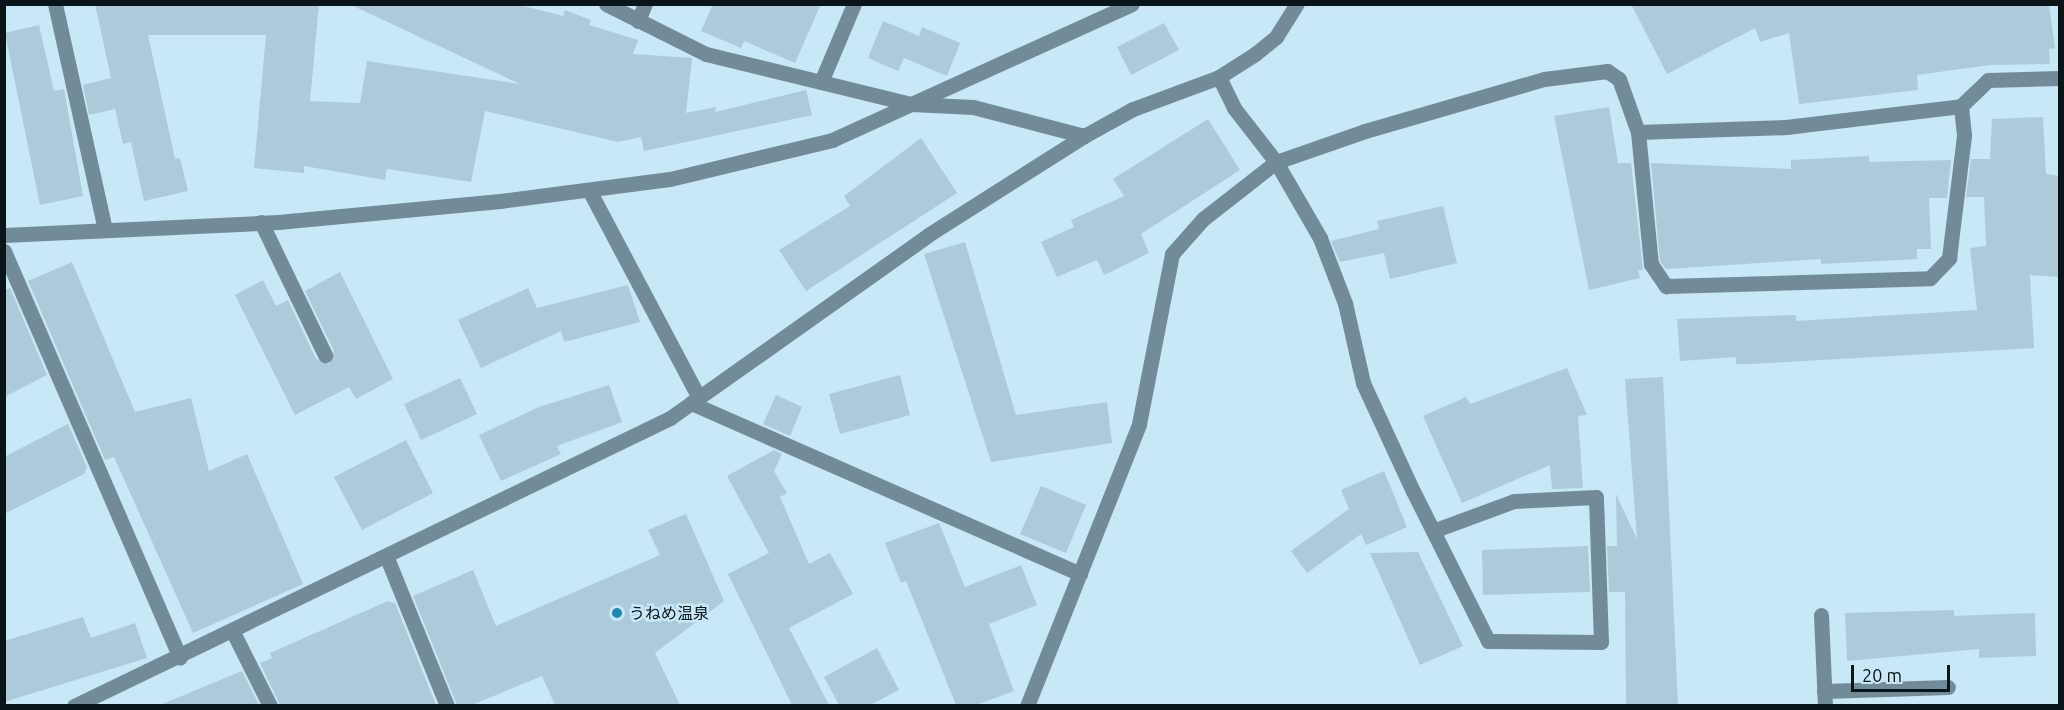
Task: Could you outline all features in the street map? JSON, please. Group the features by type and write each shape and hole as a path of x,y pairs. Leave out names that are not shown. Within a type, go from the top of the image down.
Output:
{"street":[{"path":"55,4 105,230"},
{"path":"606,4 706,54 911,104 973,107 1084,136"},
{"path":"638,21 645,4"},
{"path":"821,82 854,4"},
{"path":"4,236 261,222 589,190 670,178 832,140 1132,4"},
{"path":"74,705 387,558 670,418 928,235 1084,136 1132,109 1219,76 1276,38 1297,4"},
{"path":"1027,705 1139,424 1172,254 1203,219 1276,162 1365,130 1533,82 1607,71 1619,79 1638,132 1651,264 1666,286 1930,278 1949,258 1964,135 1961,106"},
{"path":"1219,76 1234,108 1276,162 1320,238 1345,303 1363,383 1433,531 1488,641 1601,642 1596,497 1514,501 1433,531"},
{"path":"1638,132 1786,127 1961,106 1988,80 2060,78"},
{"path":"589,190 695,400 1080,574"},
{"path":"261,222 325,355"},
{"path":"4,251 180,657"},
{"path":"387,558 447,705"},
{"path":"1821,615 1825,698 1948,687"},
{"path":"233,632 270,705"}],"building":[{"path":"95,4 319,4 310,101 360,103 367,61 520,84 349,4 516,4 563,16 565,10 591,20 589,25 638,40 633,54 692,58 686,113 716,107 715,112 806,90 812,115 644,151 641,137 618,142 485,111 471,182 387,169 385,180 304,166 304,173 254,168 266,35 148,35 175,159 180,158 188,191 144,201 131,142 123,144 115,109 89,115 83,85 111,78"},
{"path":"713,4 821,4 795,63 744,41 741,48 701,31"},
{"path":"1631,4 2049,4 2055,48 2049,49 2050,64 1990,65 1917,75 1918,90 1799,104 1789,33 1760,42 1755,28 1667,74"},
{"path":"883,21 919,36 922,27 960,43 947,76 904,58 898,71 868,58"},
{"path":"1164,23 1179,50 1131,75 1117,47"},
{"path":"39,25 54,91 64,89 83,196 40,205 5,33"},
{"path":"1609,107 1618,163 1631,163 1643,270 1638,270 1640,278 1589,290 1554,116"},
{"path":"2043,117 2046,174 2060,176 2060,277 2030,275 2034,348 1752,364 1736,364 1736,357 1680,361 1677,319 1796,315 1796,321 1977,310 1970,248 1986,246 1984,197 1966,197 1971,159 1990,159 1992,119"},
{"path":"1208,119 1240,170 1141,234 1149,253 1104,275 1097,260 1057,277 1041,242 1074,227 1071,220 1124,196 1113,179"},
{"path":"921,138 957,193 806,291 779,250 850,206 844,196"},
{"path":"1869,156 1869,162 1951,160 1947,198 1929,198 1931,249 1917,249 1917,259 1821,264 1821,259 1666,269 1660,261 1651,163 1791,169 1791,160"},
{"path":"1443,206 1457,263 1390,279 1384,253 1340,262 1331,241 1379,229 1377,221"},
{"path":"965,242 1016,415 1107,402 1112,443 991,462 924,254"},
{"path":"72,262 135,412 191,398 209,471 247,454 303,584 193,633 114,457 105,460 28,281"},
{"path":"340,272 393,379 356,399 349,387 295,415 235,295 263,280 276,306 288,300 316,359 329,364 334,351 305,291"},
{"path":"628,285 640,322 564,342 561,331 481,368 458,320 528,288 537,308"},
{"path":"10,288 47,375 4,397 4,290"},
{"path":"1567,368 1587,415 1578,416 1583,488 1552,489 1550,465 1462,503 1423,416 1466,397 1470,404"},
{"path":"900,375 910,415 840,434 829,394"},
{"path":"1663,377 1678,705 1626,705 1625,592 1609,592 1607,546 1617,546 1616,494 1637,539 1625,379"},
{"path":"460,378 477,414 421,440 404,404"},
{"path":"609,385 622,422 557,446 561,454 501,481 479,435 539,407"},
{"path":"776,395 802,407 790,436 763,424"},
{"path":"68,424 87,467 84,474 4,514 4,457"},
{"path":"406,440 433,493 362,530 334,477"},
{"path":"774,450 782,454 774,471 787,493 780,497 809,564 830,553 853,594 789,628 829,705 792,705 728,574 769,553 727,476"},
{"path":"1384,471 1407,527 1366,545 1361,534 1307,573 1291,551 1349,509 1341,490"},
{"path":"1041,486 1086,505 1066,553 1020,534"},
{"path":"686,514 724,601 655,653 680,705 555,705 542,676 472,705 457,705 413,596 473,570 496,626 660,555 648,530"},
{"path":"939,523 965,587 1021,565 1037,605 989,624 1014,691 976,705 956,705 906,581 901,583 885,543"},
{"path":"1588,546 1590,592 1483,595 1482,550"},
{"path":"1418,552 1463,646 1420,665 1370,553"},
{"path":"388,601 395,603 436,705 280,705 260,663 272,658 270,653"},
{"path":"1954,610 1954,616 2035,613 2036,656 1979,658 1979,649 1847,661 1845,613"},
{"path":"83,617 91,638 135,623 147,658 4,702 4,641"},
{"path":"877,648 899,690 870,705 839,705 824,677"},
{"path":"242,671 259,705 160,705"}],"place":[{"name":"うねめ温泉","path":"617,613"}]}
